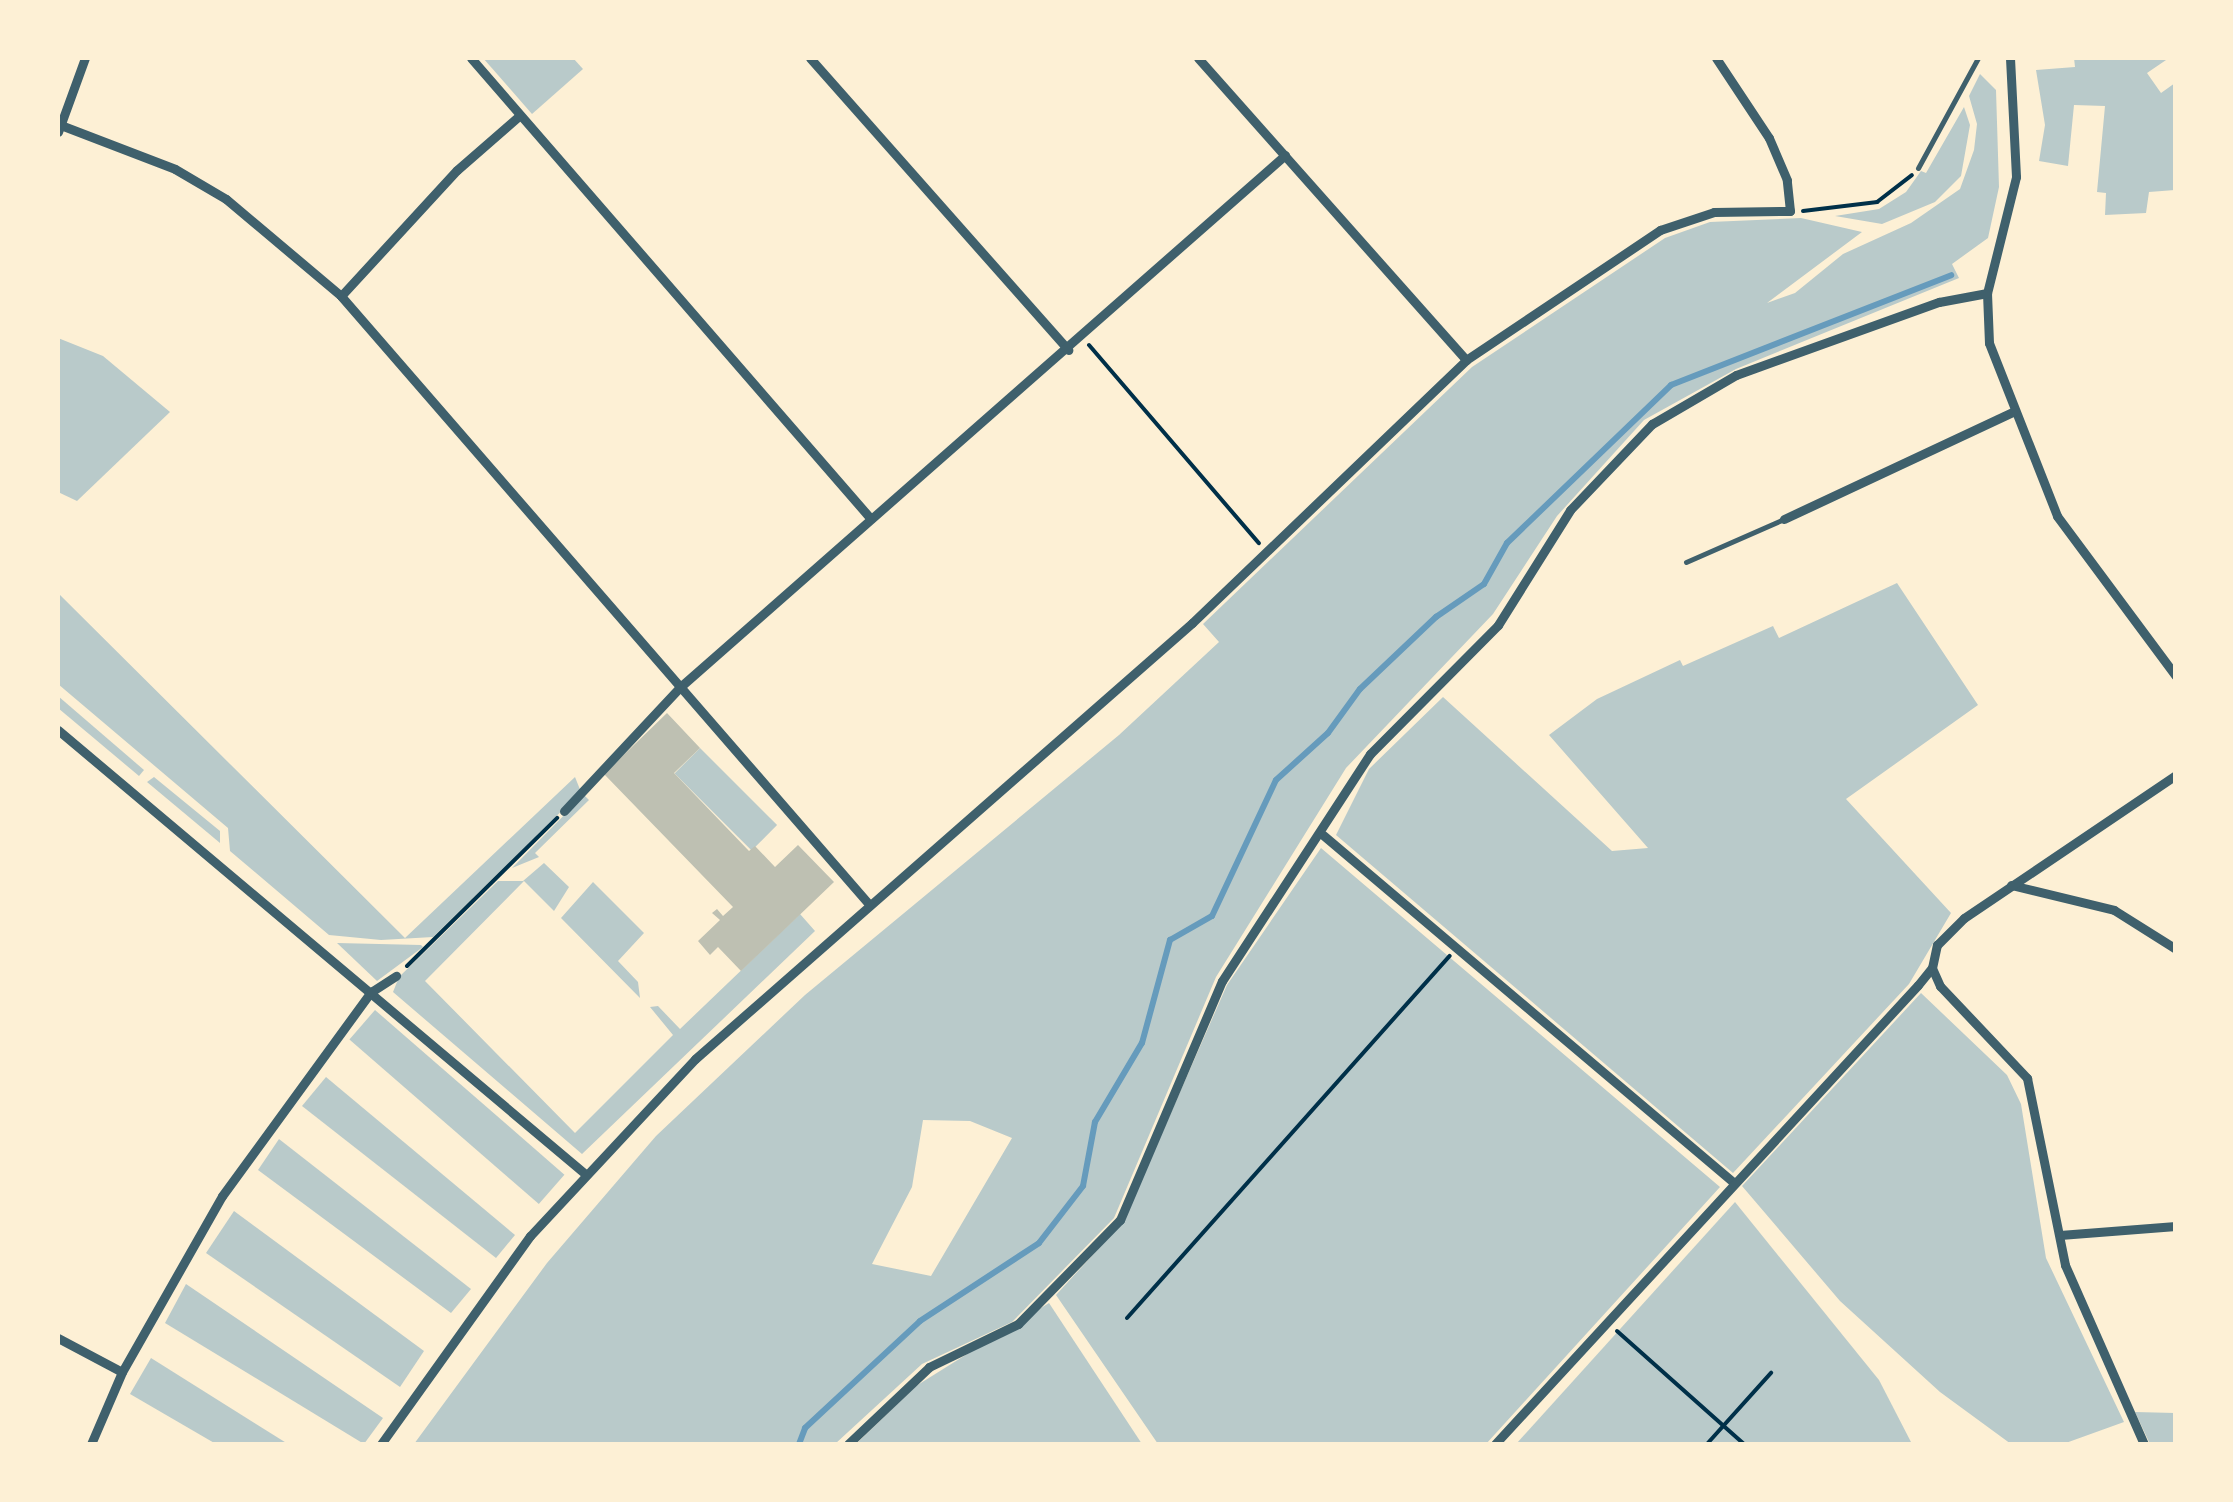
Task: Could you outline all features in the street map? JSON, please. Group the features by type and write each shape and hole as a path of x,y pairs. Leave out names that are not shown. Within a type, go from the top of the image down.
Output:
{"street":[{"path":"85,58 58,127 175,168 209,189 341,296 868,903"},
{"path":"471,58 871,519"},
{"path":"810,58 1068,350"},
{"path":"1198,58 1466,360"},
{"path":"381,1444 497,1279 584,1173 695,1059 1268,552 1466,360 1660,230 1714,212 1790,211 1787,180 1769,138 1716,58"},
{"path":"2010,58 2016,177 1987,293 1989,342 2057,516 2176,676"},
{"path":"341,296 457,170 518,116"},
{"path":"564,811 679,688 1083,338 1284,155"},
{"path":"848,1444 929,1366 1018,1324 1120,1220 1222,980 1324,835 1370,754 1498,625 1570,510 1652,424 1736,375 1939,302 1987,293"},
{"path":"1784,519 2016,411"},
{"path":"58,730 584,1173"},
{"path":"1494,1444 1932,968 1937,945 2011,885 2176,775"},
{"path":"1324,835 1454,952 1733,1182"},
{"path":"2011,885 2114,910 2176,949"},
{"path":"1932,968 1940,986 2026,1078 2075,1295 2144,1444"},
{"path":"91,1444 122,1372 222,1196 372,992 396,976"},
{"path":"2060,1235 2176,1226"},
{"path":"58,1338 122,1372"}],"lane":[{"path":"1918,168 1978,58"},
{"path":"1686,562 1784,519"}],"path":[{"path":"1821,210 1889,198 1918,168"},
{"path":"1083,338 1268,552"},
{"path":"396,976 564,811"},
{"path":"1126,1318 1454,952"},
{"path":"1606,1322 1744,1444"},
{"path":"1708,1444 1771,1373"}],"shaded area":[{"path":"483,58 573,58 583,69 532,114"},
{"path":"2074,58 2169,58 2147,73 2161,93 2175,83 2175,190 2149,192 2146,213 2105,215 2106,193 2097,192 2105,106 2074,105 2068,166 2039,161 2045,125 2036,70 2075,67"},
{"path":"1980,74 1996,90 1999,187 1988,238 1952,264 1959,278 1736,369 1644,420 1557,516 1493,614 1346,768 1216,977 1114,1218 1012,1322 922,1364 835,1444 414,1444 547,1263 656,1136 805,995 1119,735 1219,642 1203,624 1472,367 1665,238 1710,222 1801,218 1862,232 1767,303 1795,293 1843,254 1911,223 1960,189 1974,150 1977,124 1969,96","holes":["923,1120 970,1121 1012,1138 931,1276 872,1264 912,1187"]},
{"path":"1964,107 1970,125 1961,176 1935,202 1882,224 1835,216 1879,209 1906,192 1921,171 1926,173"},
{"path":"58,338 103,356 170,412 77,501 58,492"},
{"path":"1897,583 1978,705 1846,799 1951,913 1909,984 1733,1173 1336,835 1369,769 1443,697 1612,851 1648,848 1549,735 1597,699 1680,660 1683,666 1773,626 1779,638"},
{"path":"58,593 405,938 575,777 581,792 433,937 381,940 329,935 230,851 228,828 58,684"},
{"path":"58,696 144,770 139,776 58,708"},
{"path":"700,748 777,825 752,851 675,773"},
{"path":"154,777 220,831 220,843 147,782"},
{"path":"584,795 589,800 535,853 539,857 512,868"},
{"path":"1321,848 1720,1187 1486,1444 1158,1444 1056,1295 1123,1222 1227,985"},
{"path":"544,863 569,887 554,911 524,881 425,981 575,1133 673,1035 650,1007 658,1006 680,1029 800,914 815,931 582,1154 393,992 399,977 498,881 523,881"},
{"path":"593,882 644,933 618,961 638,982 640,998 561,918"},
{"path":"337,943 421,945 423,947 377,981"},
{"path":"1921,993 2007,1075 2021,1104 2046,1258 2124,1422 2063,1444 2011,1444 1940,1392 1840,1301 1742,1186"},
{"path":"375,1010 564,1175 539,1204 349,1039"},
{"path":"326,1077 515,1235 496,1258 302,1106"},
{"path":"279,1139 471,1289 451,1313 258,1170"},
{"path":"1735,1202 1879,1380 1912,1444 1516,1444"},
{"path":"234,1211 424,1351 400,1387 206,1253"},
{"path":"186,1284 383,1418 364,1444 165,1323"},
{"path":"1049,1303 1142,1444 856,1444 916,1386"},
{"path":"151,1358 288,1444 216,1444 130,1394"},
{"path":"2135,1412 2175,1413 2175,1444 2150,1444"}],"building":[{"path":"667,713 700,748 674,773 749,851 755,846 775,867 798,845 834,882 741,971 718,947 710,955 698,941 720,920 712,913 717,909 723,916 733,907 604,774"}],"waterway":[{"path":"799,1444 805,1428 920,1321 1039,1243 1083,1186 1095,1122 1142,1043 1170,940 1212,916 1276,780 1328,733 1360,689 1436,617 1484,584 1507,543 1671,385 1951,275"}]}
